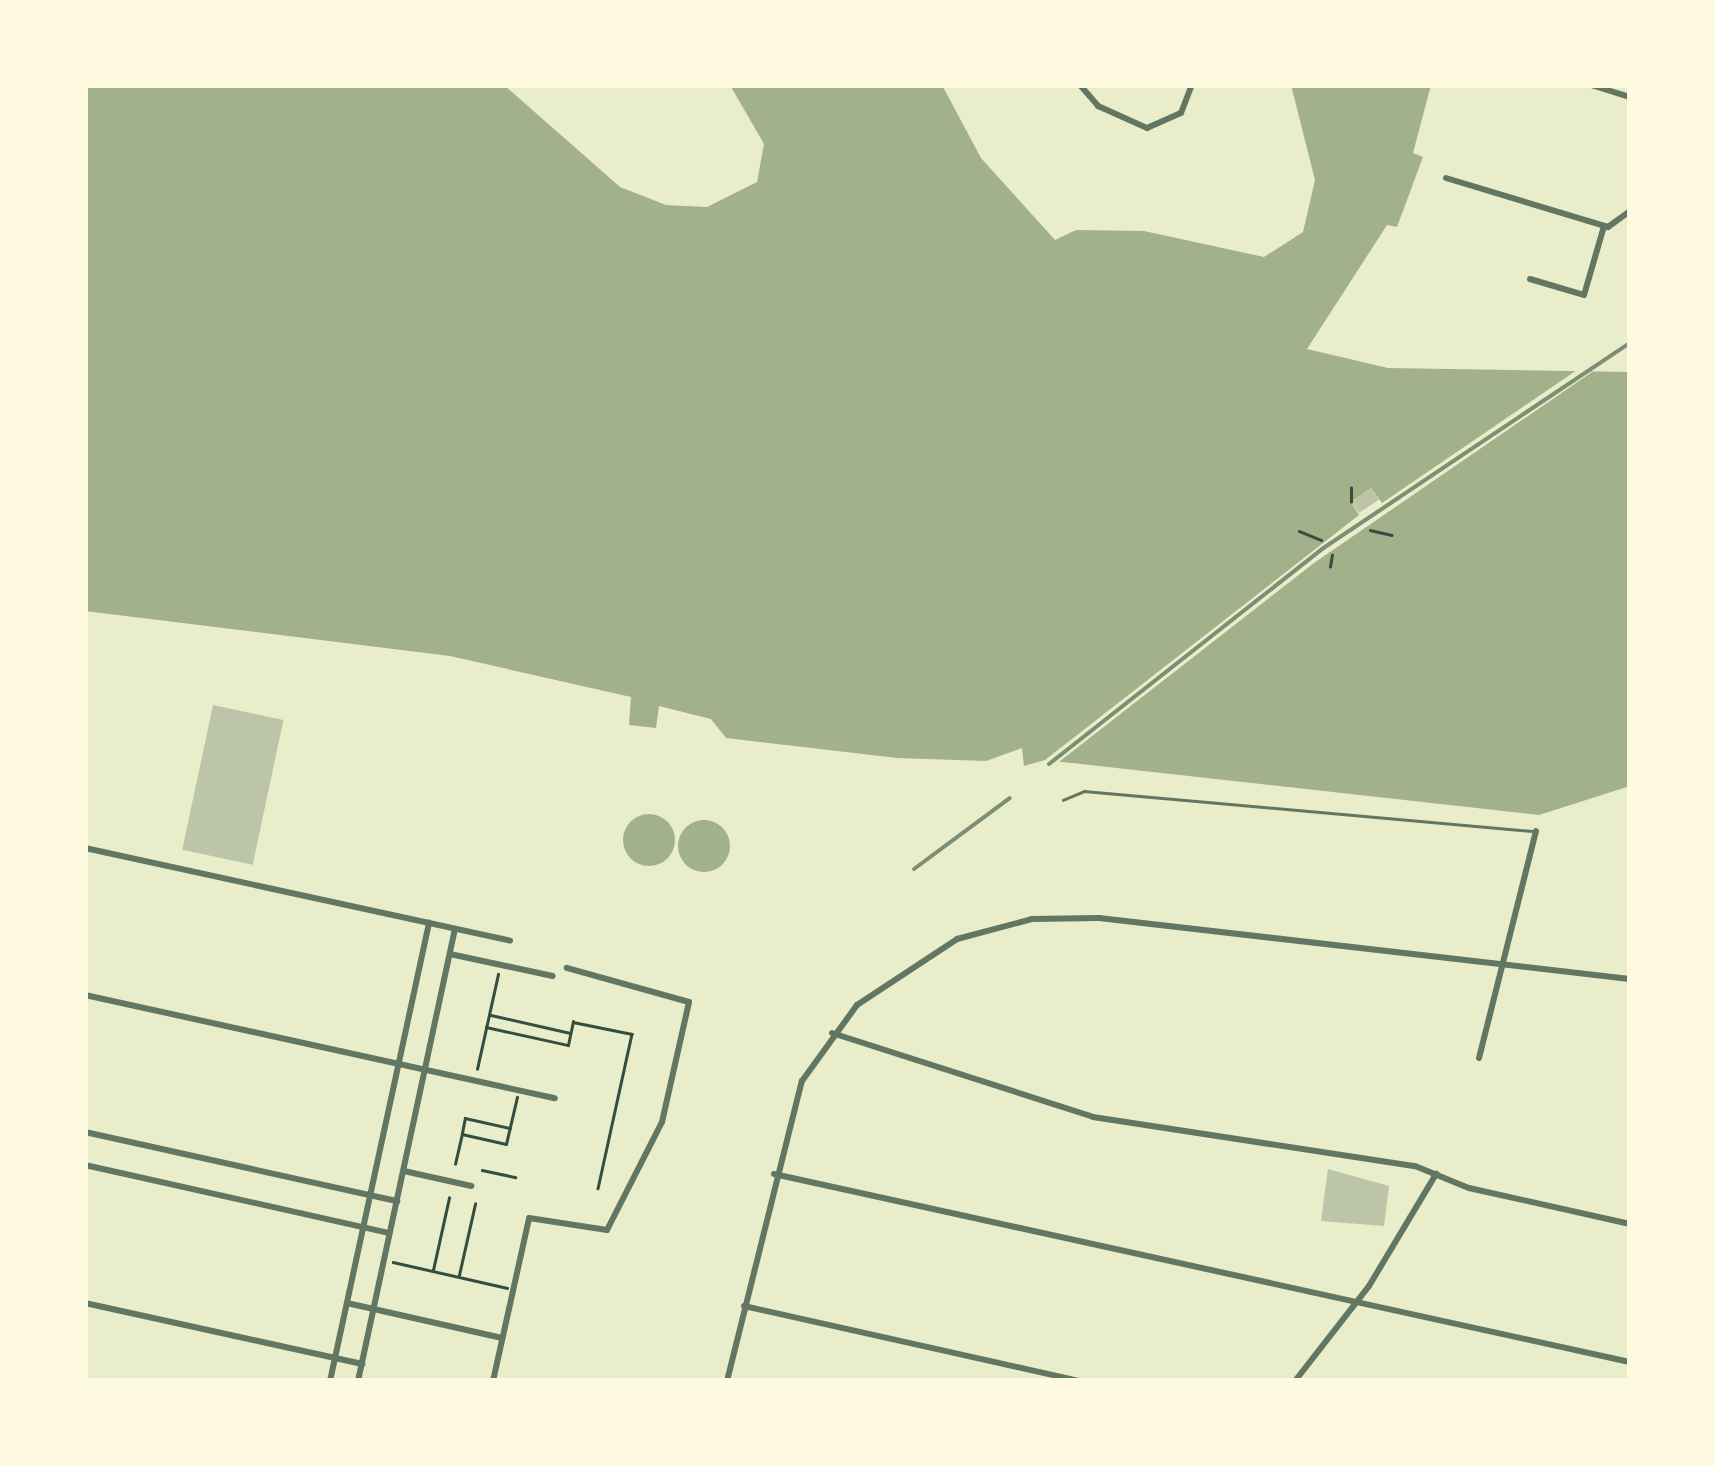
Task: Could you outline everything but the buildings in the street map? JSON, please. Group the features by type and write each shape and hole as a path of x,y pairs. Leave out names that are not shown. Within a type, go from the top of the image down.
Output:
{"street":[{"path":"1080,85 1098,106 1147,128 1181,113 1192,85"},
{"path":"1591,85 1630,97"},
{"path":"1446,178 1604,226 1630,212"},
{"path":"1530,279 1584,295 1604,226"},
{"path":"1478,1058 1536,831"},
{"path":"85,848 510,941"},
{"path":"727,1381 796,1094 832,1034 930,952 1050,917 1504,960 1630,978"},
{"path":"330,1381 430,923"},
{"path":"358,1381 455,929"},
{"path":"450,954 552,976"},
{"path":"493,1381 529,1218 608,1228 662,1122 689,1002 567,968"},
{"path":"85,995 556,1098"},
{"path":"832,1034 1094,1117 1436,1174 1630,1224"},
{"path":"85,1132 397,1201"},
{"path":"85,1166 390,1233"},
{"path":"404,1171 471,1186"},
{"path":"774,1174 1630,1362"},
{"path":"1295,1381 1354,1304 1436,1174"},
{"path":"347,1302 502,1338"},
{"path":"85,1304 362,1364"},
{"path":"744,1306 1079,1381"}],"lane":[{"path":"1064,800 1084,791 1536,831"}],"path":[{"path":"1351,502 1352,488"},
{"path":"1370,530 1391,535"},
{"path":"1300,532 1321,540"},
{"path":"1330,567 1332,556"},
{"path":"475,1080 500,964"},
{"path":"489,1015 570,1033"},
{"path":"486,1027 568,1045 573,1022 632,1034 598,1188"},
{"path":"462,1134 506,1144 518,1090"},
{"path":"455,1164 466,1118 510,1128"},
{"path":"482,1170 515,1177"},
{"path":"433,1271 450,1198"},
{"path":"458,1277 475,1204"},
{"path":"384,1261 513,1289"}],"shaded area":[{"path":"85,85 504,85 620,187 666,205 707,207 757,182 764,144 730,85 942,85 981,158 1055,240 1076,230 1144,231 1264,257 1303,232 1315,180 1291,85 1431,85 1413,153 1423,157 1397,227 1387,225 1307,349 1388,368 1630,372 1630,786 1539,815 1045,760 1024,766 1022,748 986,761 897,758 726,738 711,719 659,706 656,728 629,725 631,697 450,656 85,611"},
{"path":"649,814 667,822 675,840 667,858 649,866 631,858 623,840 631,822"},
{"path":"704,820 722,828 730,846 722,864 704,872 686,864 678,846 686,828"}],"pier":[{"path":"1577,370 1592,372 1314,563 1055,765 1045,760 1359,515 1351,502 1371,488 1382,503"}],"railway":[{"path":"1049,764 1322,549 1630,343"},
{"path":"914,869 1010,798"}]}
